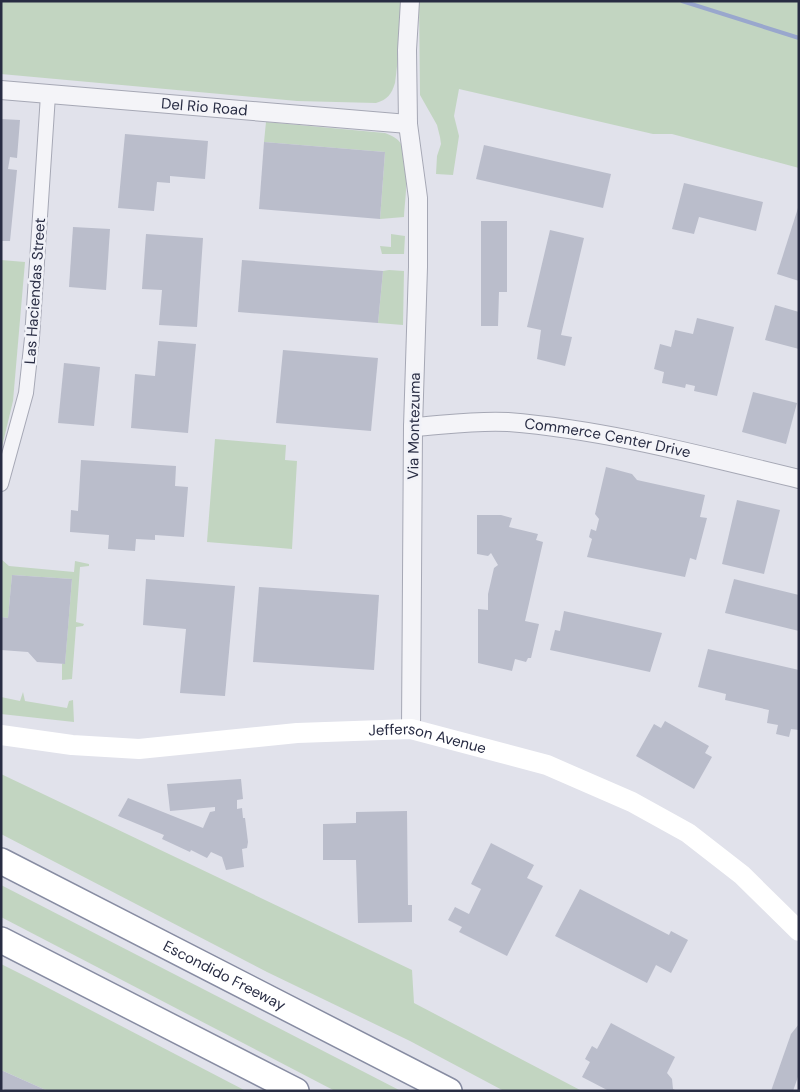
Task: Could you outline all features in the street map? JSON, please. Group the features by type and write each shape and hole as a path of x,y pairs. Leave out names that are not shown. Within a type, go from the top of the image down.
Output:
{"highway":[{"name":"Escondido Freeway","path":"1,861 449,1091"},
{"path":"1,940 296,1091"}],"main road":[{"name":"Jefferson Avenue","path":"1,735 72,745 139,749 297,733 411,729 547,765 632,802 688,833 734,869 799,931"}],"street":[{"path":"408,124 407,50 410,1"},
{"name":"Del Rio Road","path":"1,90 408,124"},
{"name":"Las Haciendas Street","path":"1,484 26,393 32,338 48,94"},
{"name":"Via Montezuma","path":"408,124 418,198 413,427 411,729"},
{"name":"Commerce Center Drive","path":"413,427 506,422 576,430 693,453 799,479"}],"green space":[{"path":"1,1 405,1 395,83 388,96 376,103 297,101 1,74"},
{"path":"419,1 799,1 799,168 672,134 653,134 459,89 454,116 459,136 453,175 436,174 437,156 441,144 440,137 437,125 420,95"},
{"path":"266,122 385,133 396,138 401,144 406,159 407,179 404,217 380,219 385,152 264,142"},
{"path":"391,234 405,236 404,254 382,254 380,246 391,247"},
{"path":"1,260 25,262 13,401 1,451"},
{"path":"383,271 404,271 403,325 378,323"},
{"path":"215,439 286,445 285,460 297,461 292,549 207,542"},
{"path":"1,559 9,566 74,572 75,561 89,564 89,566 80,567 76,622 84,624 83,626 76,627 72,679 62,680 62,664 65,663 72,579 12,575 8,618 1,617"},
{"path":"23,692 25,701 67,708 69,701 73,700 74,722 1,714 1,697 20,701"},
{"path":"1,774 412,970 414,1003 582,1091 504,1091 410,1041 267,972 1,834"},
{"path":"1,885 401,1091 335,1091 1,917"},
{"path":"1,964 246,1091 48,1091 1,1070"}],"building":[{"path":"1,119 20,120 17,158 10,157 8,169 17,170 10,241 1,241"},
{"path":"125,134 208,141 205,179 170,176 170,183 157,182 154,211 118,208"},
{"path":"264,142 385,152 380,219 259,209"},
{"path":"484,145 611,174 603,208 476,179"},
{"path":"684,183 763,202 756,231 699,217 694,234 672,229"},
{"path":"799,208 799,281 777,274"},
{"path":"481,221 507,221 507,292 499,292 498,326 481,326"},
{"path":"73,227 110,229 106,290 69,287"},
{"path":"550,230 584,238 561,335 572,337 565,366 537,359 541,330 527,327"},
{"path":"146,234 203,238 197,327 159,325 162,290 142,289"},
{"path":"242,260 383,271 378,323 238,312"},
{"path":"775,305 799,312 799,349 765,340"},
{"path":"697,318 734,327 717,396 694,391 695,386 686,384 685,388 662,383 664,372 654,369 660,344 671,347 675,330 693,334"},
{"path":"158,341 196,344 188,433 131,428 135,374 155,376"},
{"path":"283,350 378,358 371,431 276,423"},
{"path":"64,363 100,367 94,426 58,423"},
{"path":"753,392 797,403 786,444 742,432"},
{"path":"81,460 176,466 175,486 188,487 184,537 155,535 155,540 136,539 135,551 108,549 109,535 70,532 71,510 78,511"},
{"path":"606,467 632,474 637,480 705,495 700,517 707,518 696,560 690,558 685,577 587,557 592,539 589,537 591,529 596,531 599,519 595,514"},
{"path":"737,500 780,510 764,574 722,564"},
{"path":"477,515 501,515 512,518 509,527 538,534 536,540 543,542 525,621 539,624 531,658 528,658 526,662 515,659 512,671 478,663 478,609 488,610 488,594 494,568 498,565 491,553 488,556 477,554"},
{"path":"12,575 72,579 65,664 37,662 28,652 1,650 1,617 8,618"},
{"path":"146,579 235,586 225,696 180,693 186,629 143,625"},
{"path":"734,579 799,595 799,631 725,613"},
{"path":"259,587 379,595 374,670 253,662"},
{"path":"564,611 662,633 650,672 550,650 555,630 560,631"},
{"path":"708,649 799,670 799,730 791,729 789,737 776,734 778,725 767,723 769,710 725,700 726,694 698,687"},
{"path":"665,721 709,746 705,753 712,757 694,789 636,756 654,724 661,728"},
{"path":"241,779 243,799 237,800 237,809 242,808 248,842 247,848 242,849 244,867 226,870 222,857 211,852 207,858 191,850 190,852 162,839 164,835 118,816 128,798 203,828 210,812 215,811 215,807 170,811 167,784"},
{"path":"407,811 408,905 412,905 412,922 358,923 356,860 323,860 323,824 356,823 356,812"},
{"path":"491,843 534,865 527,878 543,886 507,956 459,932 462,927 448,920 455,907 469,914 481,889 471,884"},
{"path":"580,889 669,935 671,931 688,940 671,973 656,965 647,983 555,936"},
{"path":"611,1023 675,1057 667,1073 672,1079 673,1089 677,1091 609,1091 582,1077 590,1062 585,1059 592,1046 597,1049"},
{"path":"799,1024 799,1074 793,1091 771,1091 791,1034"},
{"path":"1,1070 48,1091 7,1091 1,1088"}],"waterway":[{"path":"682,1 799,38"}]}
